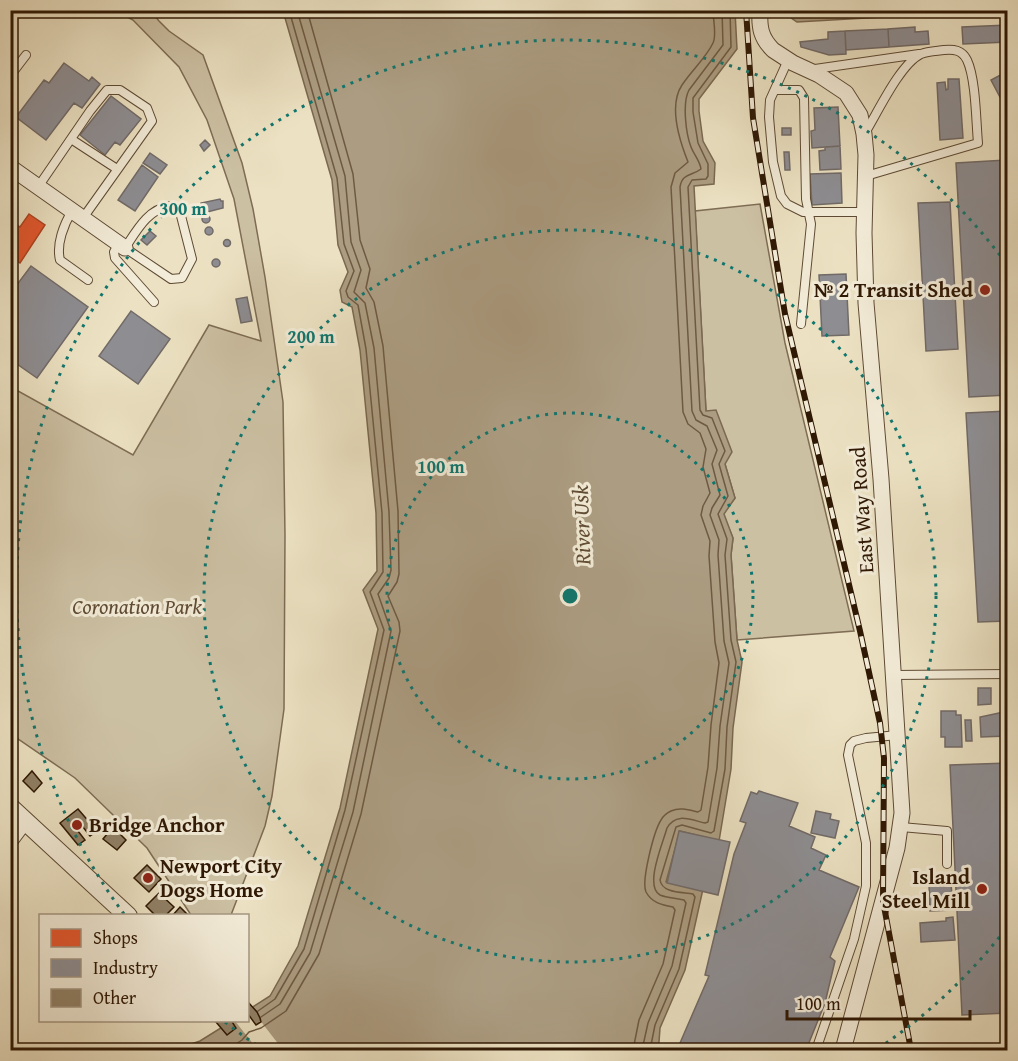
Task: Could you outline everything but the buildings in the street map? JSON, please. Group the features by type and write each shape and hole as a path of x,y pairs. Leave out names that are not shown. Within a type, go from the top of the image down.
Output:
{"street":[{"name":"East Way Road","path":"760,10 759,24 763,37 773,50 819,75 846,93 860,115 864,134 866,303 881,479 902,802 901,827 861,990 843,1050"},
{"path":"12,173 38,187 122,245"},
{"path":"10,807 127,914"},
{"path":"10,841 26,821"}],"lane":[{"path":"805,68 828,68 954,50 958,51 967,61 971,75 978,143 866,176"},
{"path":"864,134 905,67 923,53"},
{"path":"10,76 27,55"},
{"path":"788,60 770,100 769,117 773,162 778,188 787,204 803,212 865,212"},
{"path":"38,187 107,90 120,90 147,108 152,121 117,169 78,214 65,223 60,260 88,280"},
{"path":"775,90 799,90 804,98 806,199 811,224 801,324"},
{"path":"71,139 117,169"},
{"path":"122,245 171,279 182,278 192,259 180,212 170,206 159,207 114,252 115,258 154,302"},
{"path":"894,675 1008,674"},
{"path":"816,1050 854,939 866,886 866,843 848,750 854,741 898,735"},
{"path":"901,827 947,831 947,864"}],"green space":[{"name":"Coronation Park","path":"116,11 151,11 169,31 203,55 242,163 253,209 283,402 284,709 272,796 265,826 231,914 190,914 147,848 75,778 11,734 11,387 133,455 209,325 261,341 234,199 207,120 179,67 133,20"},
{"path":"760,204 785,343 854,631 737,640 731,555 733,538 723,514 735,498 706,411 695,211"}],"water":[{"path":"781,10 1007,10 797,22 781,11"},
{"name":"River Usk","path":"283,11 735,11 737,49 699,99 703,141 715,163 714,184 694,186 706,411 716,410 732,452 725,464 735,498 724,514 733,538 731,555 737,640 742,662 733,728 731,769 719,841 680,831 666,882 703,889 685,970 660,1028 659,1042 655,1050 174,1050 200,1041 230,1022 249,1022 249,1009 270,996 298,946 340,808 378,629 363,590 377,571 376,513 360,350 352,307 342,302 340,290 348,272 338,245 332,180"}],"pier":[{"path":"249,1006 283,1050 258,1050 236,1022 249,1022"}],"railway":[{"path":"746,10 753,118 785,314 880,723 884,758 883,901 911,1050"}],"place":[{"name":"№ 2 Transit Shed","path":"985,290"},
{"name":"Bridge Anchor","path":"77,825"},
{"name":"Newport City Dogs Home","path":"148,878"},
{"name":"Island Steel Mill","path":"982,889"}]}
